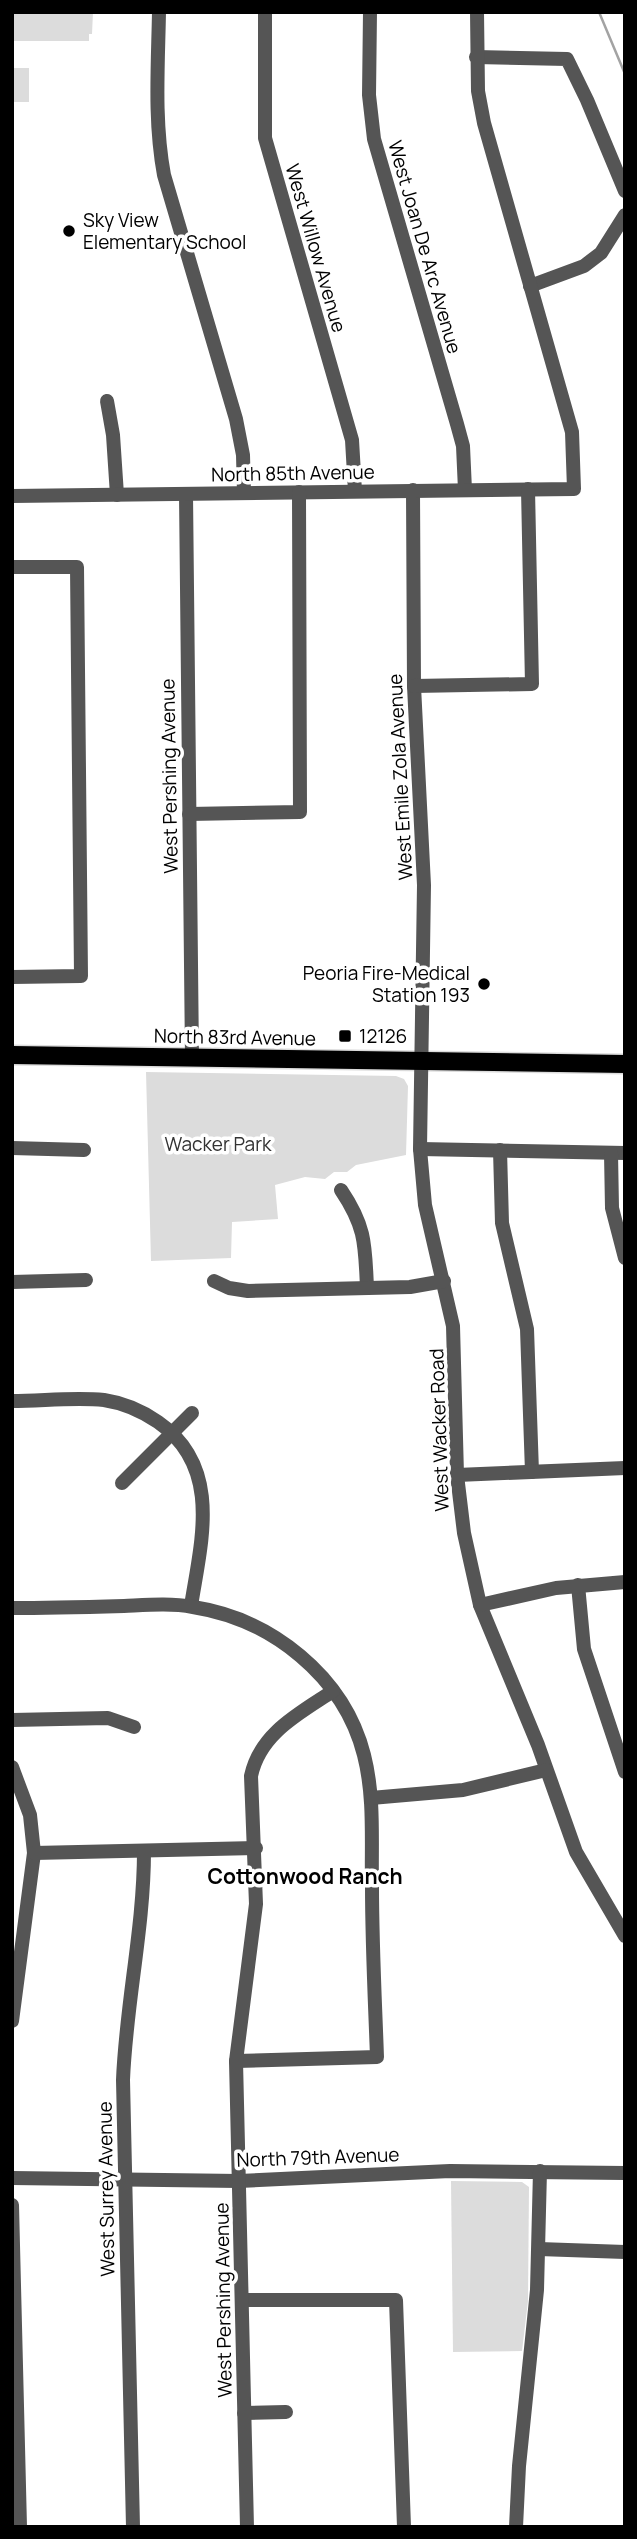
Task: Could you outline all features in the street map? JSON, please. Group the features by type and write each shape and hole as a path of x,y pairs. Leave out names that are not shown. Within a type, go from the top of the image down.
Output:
{"main road":[{"name":"North 83rd Avenue","path":"12,1055 625,1064"}],"street":[{"path":"159,12 159,150 236,419 243,455 244,493"},
{"name":"West Willow Avenue","path":"265,12 265,138 352,440 355,491"},
{"name":"West Joan De Arc Avenue","path":"370,12 369,95 374,139 463,446 465,489"},
{"path":"477,12 478,91 488,141 530,286 584,266 601,253 625,215"},
{"path":"476,57 567,59 625,191"},
{"name":"North 85th Avenue","path":"12,496 574,489 572,432 530,286"},
{"path":"107,401 113,435 117,495"},
{"path":"414,686 532,684 528,489"},
{"name":"West Emile Zola Avenue","path":"413,491 414,686 424,884 421,1061"},
{"path":"189,814 300,812 299,492"},
{"name":"West Pershing Avenue","path":"186,494 192,1058"},
{"path":"12,566 77,567 81,976 12,977"},
{"name":"West Wacker Road","path":"421,1061 420,1150 425,1205 444,1281 455,1341 457,1475 466,1551 480,1605 576,1852 625,1936"},
{"path":"12,1148 84,1150"},
{"path":"420,1150 618,1153 612,1208 625,1258"},
{"path":"500,1150 502,1223 527,1329 532,1472"},
{"path":"341,1190 360,1221 367,1288"},
{"path":"12,1282 86,1280"},
{"path":"214,1281 229,1288 248,1291 410,1287 444,1281"},
{"path":"12,1401 94,1400 117,1403 146,1415 172,1433 197,1472 203,1503 204,1519 191,1606"},
{"path":"122,1483 192,1413"},
{"path":"457,1475 625,1468"},
{"path":"480,1605 556,1588 625,1582"},
{"path":"578,1586 584,1649 625,1772"},
{"path":"12,1608 191,1606 242,1619 277,1637 307,1661 333,1691 348,1715 359,1739 371,1798 377,2057 236,2061"},
{"name":"West Pershing Avenue","path":"247,2527 236,2061 256,1904 256,1848 251,1776 261,1748 284,1724 333,1691"},
{"path":"12,1720 107,1718 134,1727"},
{"path":"12,1767 30,1815 34,1853 12,2021"},
{"path":"371,1798 463,1790 546,1770"},
{"path":"34,1853 256,1848"},
{"name":"West Surrey Avenue","path":"134,2527 124,2055 144,1895 144,1851"},
{"name":"North 79th Avenue","path":"12,2178 239,2180 450,2171 625,2173"},
{"path":"516,2527 519,2466 535,2316 540,2171"},
{"path":"12,2205 20,2527"},
{"path":"539,2249 625,2252"},
{"path":"242,2300 396,2300 404,2527"},
{"path":"244,2413 286,2412"}],"green space":[{"path":"12,12 93,12 92,34 89,34 89,41 12,41"},
{"path":"12,68 29,68 29,102 12,102"},
{"name":"Wacker Park","path":"146,1072 396,1076 404,1079 408,1086 406,1155 356,1165 347,1172 334,1172 325,1179 305,1177 275,1185 278,1219 232,1222 231,1258 151,1261"},
{"path":"451,2181 522,2182 529,2187 528,2301 522,2351 453,2352"}],"waterway":[{"path":"599,12 625,74"}],"place":[{"name":"Sky View Elementary School","path":"69,231"},
{"name":"Peoria Fire-Medical Station 193","path":"484,984"},
{"name":"12126","path":"345,1036"}],"district":[{"name":"Cottonwood Ranch","path":"305,1876"}]}
